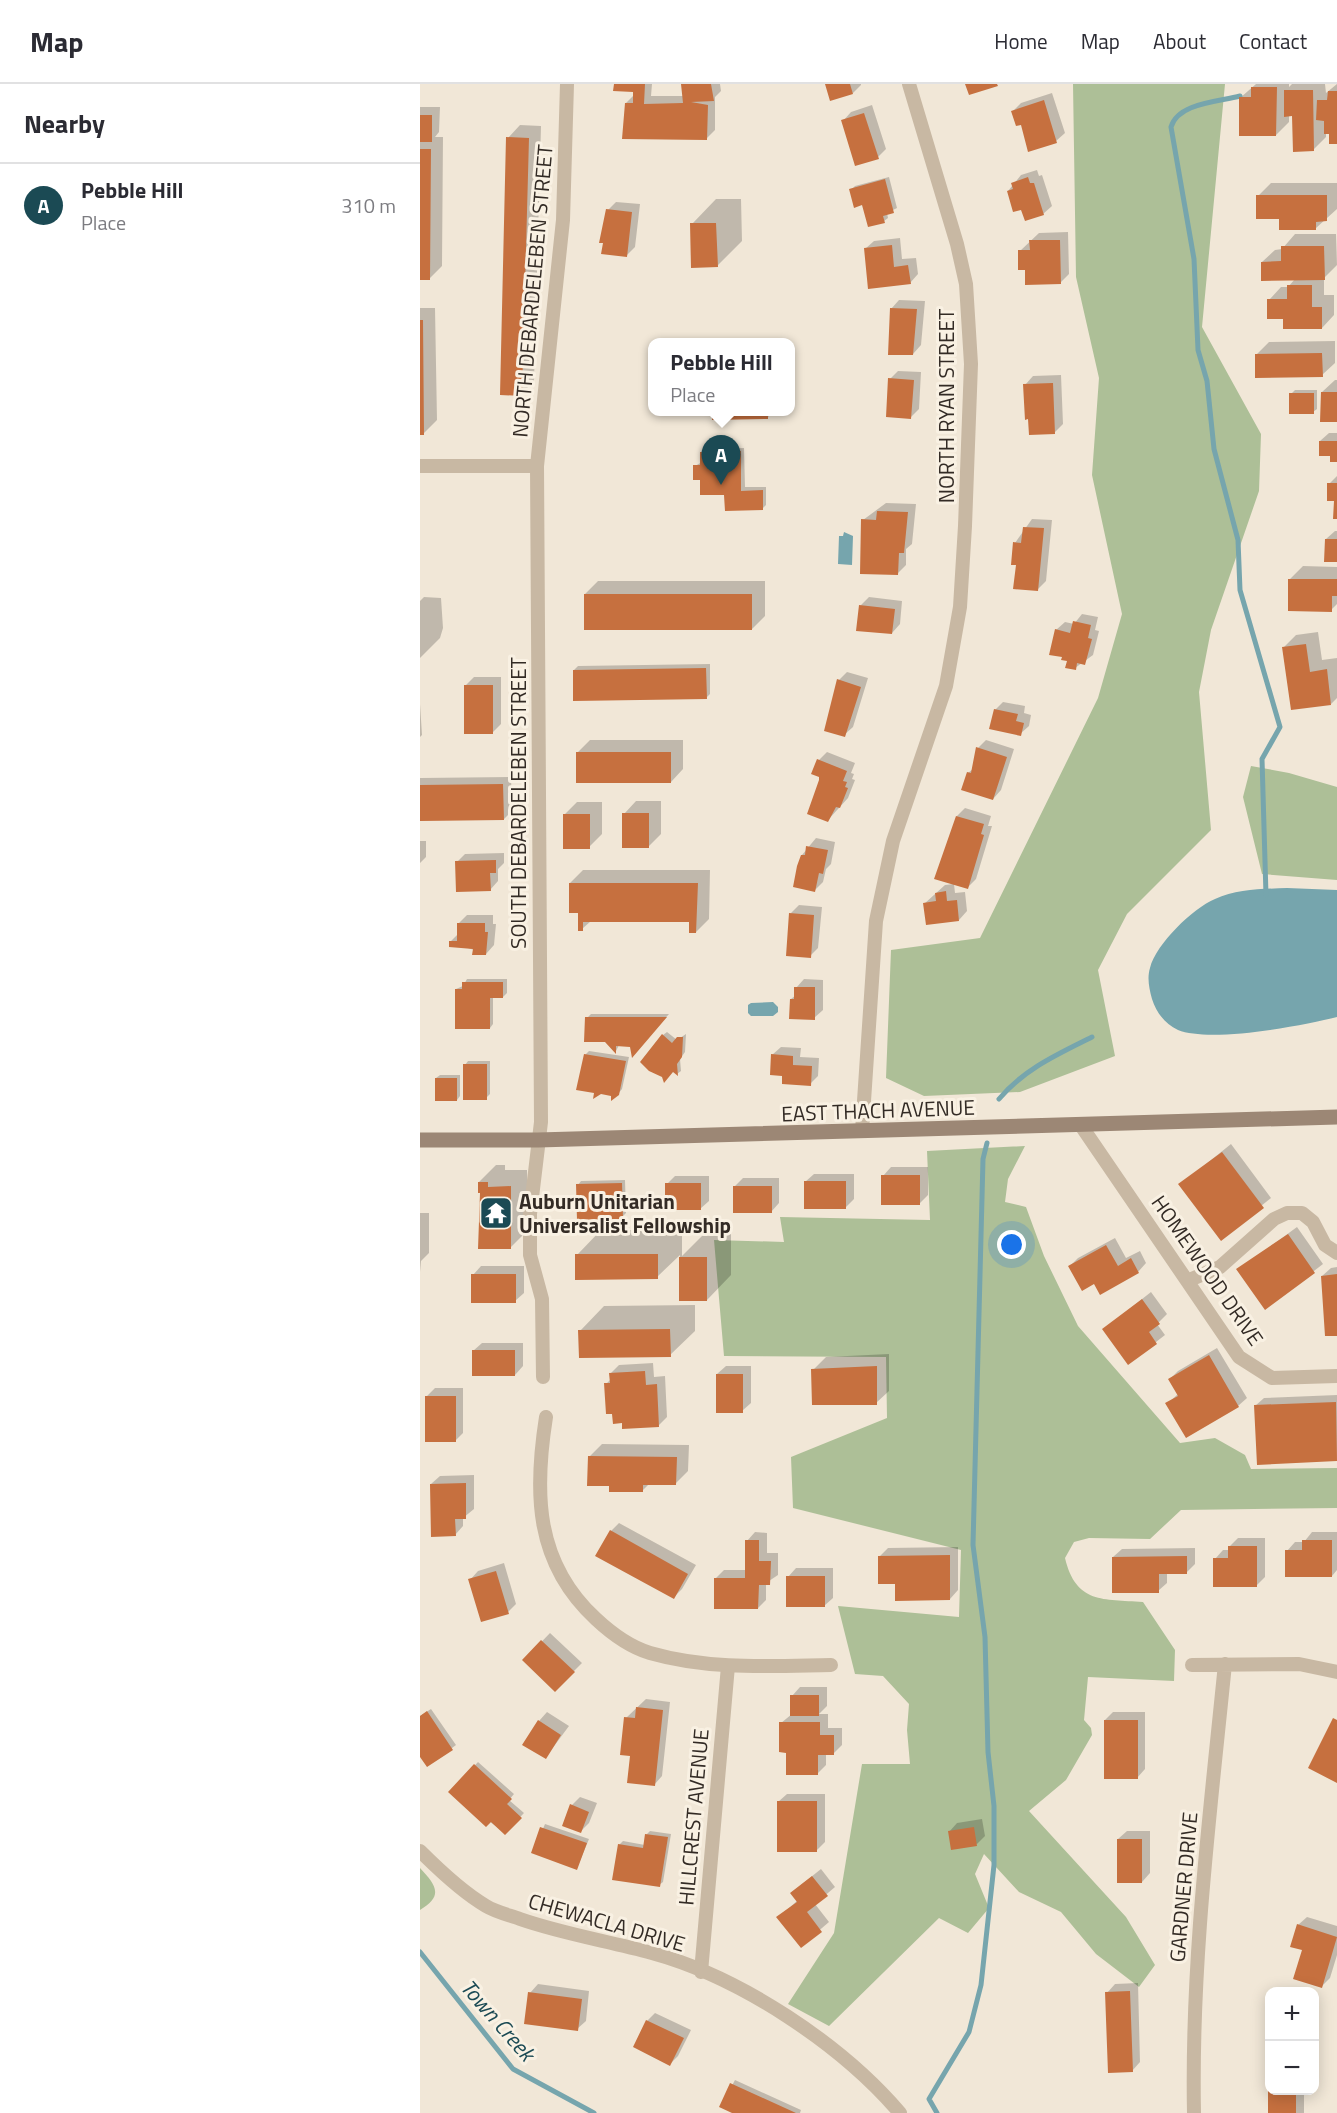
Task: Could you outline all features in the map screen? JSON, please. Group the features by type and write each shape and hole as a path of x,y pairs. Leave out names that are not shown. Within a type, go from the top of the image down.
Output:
{"street":[{"name":"NORTH DEBARDELEBEN STREET","path":"537,466 563,220 567,84"},
{"name":"NORTH RYAN STREET","path":"862,1131 876,921 893,841 946,686 960,607 966,514 970,324 957,244 909,84"},
{"path":"420,466 537,466"},
{"name":"SOUTH DEBARDELEBEN STREET","path":"537,466 541,1114 530,1214 530,1255 542,1299 543,1377"},
{"name":"EAST THACH AVENUE","path":"420,1140 538,1140 1337,1117"},
{"name":"HOMEWOOD DRIVE","path":"1080,1124 1239,1357 1272,1378 1337,1376"},
{"path":"1187,1281 1220,1267 1274,1219 1287,1213 1302,1213 1313,1222 1325,1245 1337,1254"},
{"path":"546,1417 539,1462 543,1531 557,1571 580,1605 611,1633 647,1652 728,1666 831,1665"},
{"name":"GARDNER DRIVE","path":"1194,2113 1192,2033 1200,1911 1225,1664"},
{"path":"1192,1665 1299,1664 1337,1672"},
{"name":"HILLCREST AVENUE","path":"700,1972 728,1666"},
{"name":"CHEWACLA DRIVE","path":"420,1851 452,1882 487,1907 561,1933 653,1953 747,1992 805,2027 848,2063 900,2113"}],"green space":[{"path":"1073,84 1225,84 1202,327 1261,434 1259,491 1211,630 1199,692 1211,830 1127,914 1098,970 1115,1056 1020,1092 924,1096 886,1078 891,950 980,938 1098,698 1122,614 1092,475 1099,378 1076,277"},
{"path":"1251,766 1289,773 1337,787 1337,880 1262,874 1243,797"},
{"path":"1025,1146 1008,1179 1005,1202 1026,1207 1044,1256 1078,1326 1180,1443 1215,1438 1245,1455 1251,1469 1337,1468 1337,1508 1181,1510 1150,1539 1089,1538 1074,1542 1065,1558 1076,1584 1084,1591 1104,1599 1143,1602 1175,1650 1174,1681 1088,1677 1084,1720 1091,1728 1092,1735 1066,1780 1029,1811 1126,1917 1155,1965 1139,1987 1096,1954 1061,1912 1019,1892 984,1854 975,1874 989,1908 968,1933 939,1918 829,2026 788,2004 834,1933 862,1764 910,1764 907,1730 909,1704 883,1676 855,1674 838,1606 959,1617 961,1550 793,1508 791,1457 887,1418 886,1357 724,1356 714,1240 784,1242 780,1217 930,1220 927,1151"},
{"path":"420,1868 433,1885 435,1895 428,1905 420,1910"}],"water":[{"path":"844,532 853,536 852,565 838,564 839,536 843,536"},
{"path":"1287,888 1337,890 1337,1017 1256,1032 1211,1035 1178,1030 1165,1021 1154,1004 1149,987 1149,976 1150,968 1160,948 1176,928 1196,910 1223,896 1250,890"},
{"path":"773,1002 778,1007 778,1012 773,1016 751,1016 748,1013 748,1005 751,1003"}],"building":[{"path":"614,84 645,84 644,104 683,103 681,84 711,84 714,101 691,102 708,105 707,140 622,139 625,103 633,103 633,92 613,91"},
{"path":"825,84 850,84 853,94 830,101"},
{"path":"965,84 997,84 998,86 969,95"},
{"path":"1251,87 1277,87 1276,136 1239,136 1239,97 1251,97"},
{"path":"1284,90 1313,90 1314,151 1293,152 1292,116 1284,117"},
{"path":"1328,91 1337,91 1337,144 1329,144 1329,134 1324,134 1324,121 1316,120 1317,100 1327,100"},
{"path":"1044,100 1057,143 1028,152 1021,125 1016,126 1011,111"},
{"path":"864,113 879,159 855,166 841,120"},
{"path":"420,115 432,115 432,142 420,142"},
{"path":"506,137 529,138 522,396 500,395"},
{"path":"420,149 431,149 430,280 420,280"},
{"path":"1028,177 1030,183 1034,183 1044,215 1025,221 1021,210 1013,212 1007,191 1013,189 1011,183"},
{"path":"885,179 894,213 883,216 885,223 868,227 862,205 854,208 849,189"},
{"path":"1256,195 1327,195 1327,221 1316,222 1316,230 1279,230 1279,219 1256,219"},
{"path":"606,209 632,212 627,257 601,254 603,243 599,243"},
{"path":"690,223 716,223 718,267 691,268"},
{"path":"1029,240 1060,240 1061,284 1025,285 1025,270 1018,270 1018,250 1030,250"},
{"path":"892,245 894,267 908,265 911,284 868,289 864,248"},
{"path":"1281,246 1324,246 1325,280 1261,281 1261,262 1281,261"},
{"path":"1287,285 1312,285 1312,307 1322,307 1322,329 1283,329 1283,319 1267,319 1267,299 1287,299"},
{"path":"890,308 917,309 913,355 888,355"},
{"path":"420,320 423,320 424,435 420,435"},
{"path":"1322,353 1323,377 1255,378 1255,354"},
{"path":"888,378 914,380 911,419 886,417"},
{"path":"1053,383 1055,434 1029,435 1028,419 1025,420 1023,384"},
{"path":"1321,392 1337,392 1337,422 1320,422"},
{"path":"1289,393 1314,393 1314,414 1289,414"},
{"path":"712,416 768,416 768,419 712,420"},
{"path":"1319,441 1337,441 1337,462 1330,462 1330,456 1319,456"},
{"path":"741,451 741,491 763,490 763,510 725,511 724,495 700,495 700,480 693,480 693,465 700,465 700,452"},
{"path":"1327,483 1337,483 1337,519 1333,519 1334,501 1327,501"},
{"path":"877,511 908,512 904,553 899,553 898,575 860,574 861,519 876,520"},
{"path":"1023,527 1044,528 1038,591 1013,589 1016,565 1011,565 1013,542 1021,543"},
{"path":"1325,539 1337,539 1337,562 1324,562"},
{"path":"1288,579 1337,579 1337,596 1332,596 1332,612 1288,611"},
{"path":"584,594 752,594 752,630 584,630"},
{"path":"859,605 895,609 892,634 856,631"},
{"path":"1073,621 1091,625 1088,638 1092,639 1085,665 1077,663 1076,670 1065,668 1067,661 1061,660 1062,657 1049,655 1055,629 1070,633"},
{"path":"1306,644 1310,672 1327,669 1331,705 1291,710 1282,647"},
{"path":"706,668 707,699 573,701 573,670"},
{"path":"837,679 861,687 845,737 824,731"},
{"path":"464,685 493,685 493,734 464,734"},
{"path":"994,709 1018,714 1016,721 1024,723 1021,736 989,729"},
{"path":"976,747 1007,757 993,800 961,790 967,772 971,773"},
{"path":"576,752 671,752 671,783 576,783"},
{"path":"817,759 847,771 843,781 847,782 845,787 848,788 840,808 836,807 828,822 807,814 819,780 819,777 811,774"},
{"path":"503,784 504,820 420,821 420,785"},
{"path":"622,813 649,813 649,848 622,848"},
{"path":"563,814 590,814 590,849 563,849"},
{"path":"956,816 984,824 981,834 984,835 968,889 934,879"},
{"path":"806,846 828,850 823,874 819,873 815,892 793,887 797,866 801,855 805,855"},
{"path":"496,860 496,873 490,873 491,891 456,892 455,861"},
{"path":"569,883 698,883 696,933 689,933 689,922 583,922 583,931 578,931 578,913 569,913"},
{"path":"946,891 947,901 957,900 959,921 926,925 923,903 936,901 935,893"},
{"path":"789,913 814,915 811,958 786,956"},
{"path":"457,923 485,923 485,932 488,932 486,955 472,955 473,949 449,947 449,941 457,941"},
{"path":"462,982 503,982 503,998 490,998 490,1029 455,1029 455,989 462,989"},
{"path":"794,987 815,987 815,1020 789,1019 790,999 794,999"},
{"path":"585,1017 667,1017 632,1058 630,1047 616,1046 616,1054 605,1042 584,1042"},
{"path":"662,1034 672,1043 677,1037 683,1037 682,1057 677,1064 678,1076 673,1072 664,1083 662,1077 649,1071 640,1062"},
{"path":"584,1054 626,1061 619,1095 611,1101 611,1096 601,1094 593,1099 594,1093 576,1090"},
{"path":"771,1054 793,1056 793,1065 812,1066 811,1086 782,1084 782,1076 770,1075"},
{"path":"463,1064 487,1064 487,1100 463,1100"},
{"path":"435,1078 457,1078 457,1101 435,1101"},
{"path":"1222,1152 1264,1208 1221,1241 1178,1184"},
{"path":"881,1175 920,1175 920,1205 881,1205"},
{"path":"804,1181 846,1181 846,1209 804,1209"},
{"name":"Auburn Unitarian Universalist Fellowship","path":"478,1182 488,1182 488,1187 511,1186 511,1249 478,1249 480,1193 478,1193"},
{"path":"622,1183 623,1219 577,1220 576,1184"},
{"path":"665,1183 701,1183 701,1210 665,1210"},
{"path":"733,1186 772,1186 772,1213 733,1213"},
{"path":"1288,1234 1315,1273 1265,1310 1236,1269"},
{"path":"1106,1245 1118,1266 1131,1258 1139,1273 1100,1295 1094,1284 1082,1291 1068,1266"},
{"path":"575,1254 658,1254 658,1279 575,1280"},
{"path":"679,1257 707,1257 707,1301 679,1301"},
{"path":"471,1274 516,1274 516,1303 471,1303"},
{"path":"1337,1274 1337,1336 1325,1336 1321,1276"},
{"path":"1142,1299 1160,1324 1149,1332 1157,1344 1128,1365 1102,1329"},
{"path":"670,1329 671,1357 579,1358 578,1330"},
{"path":"472,1350 515,1350 515,1376 472,1376"},
{"path":"1209,1355 1239,1407 1186,1438 1165,1403 1178,1396 1168,1379"},
{"path":"877,1366 877,1405 812,1405 811,1369"},
{"path":"645,1371 646,1385 657,1384 659,1427 622,1429 622,1423 613,1424 612,1414 606,1414 604,1383 610,1383 609,1373"},
{"path":"716,1374 743,1374 743,1413 716,1413"},
{"path":"425,1396 456,1396 456,1442 425,1442"},
{"path":"1336,1402 1337,1461 1257,1465 1254,1405"},
{"path":"588,1456 677,1457 676,1485 643,1485 643,1492 609,1492 609,1486 587,1486"},
{"path":"466,1483 466,1519 455,1519 456,1536 431,1537 430,1484"},
{"path":"610,1530 688,1574 674,1599 595,1556"},
{"path":"745,1540 759,1540 759,1561 771,1561 770,1585 759,1585 758,1609 714,1609 714,1578 745,1578"},
{"path":"1302,1540 1332,1540 1332,1577 1285,1577 1285,1550 1302,1550"},
{"path":"1228,1546 1257,1546 1257,1587 1213,1587 1213,1558 1228,1558"},
{"path":"950,1555 950,1600 895,1601 895,1584 878,1584 878,1556"},
{"path":"1187,1556 1187,1574 1159,1574 1159,1593 1112,1593 1112,1557"},
{"path":"496,1571 509,1614 481,1622 468,1579"},
{"path":"786,1576 825,1576 825,1607 786,1607"},
{"path":"541,1640 575,1672 555,1692 522,1660"},
{"path":"790,1695 819,1695 819,1716 790,1716"},
{"path":"636,1707 663,1710 655,1786 627,1783 630,1756 620,1755 624,1717 635,1718"},
{"path":"427,1711 453,1750 427,1767 420,1757 420,1716"},
{"path":"1333,1718 1337,1720 1337,1783 1308,1768"},
{"path":"538,1720 561,1735 546,1759 522,1745"},
{"path":"1104,1720 1138,1720 1138,1779 1104,1779"},
{"path":"779,1722 820,1722 820,1735 834,1735 834,1755 818,1755 818,1775 786,1775 786,1753 779,1752"},
{"path":"474,1764 512,1799 507,1804 522,1818 505,1835 491,1822 486,1827 448,1792"},
{"path":"777,1801 817,1801 817,1852 777,1852"},
{"path":"570,1804 589,1812 581,1833 562,1826"},
{"path":"540,1827 587,1843 577,1870 531,1853"},
{"path":"974,1827 977,1846 951,1850 948,1831"},
{"path":"645,1834 668,1837 660,1887 612,1880 618,1844 643,1848"},
{"path":"1117,1839 1142,1839 1142,1883 1117,1883"},
{"path":"812,1876 828,1896 807,1912 822,1932 801,1948 776,1917 797,1902 790,1893"},
{"path":"1297,1924 1337,1937 1322,1988 1293,1979 1302,1950 1290,1947"},
{"path":"1130,1991 1133,2072 1108,2073 1105,1992"},
{"path":"528,1992 582,1999 578,2031 524,2024"},
{"path":"646,2020 684,2038 670,2066 633,2047"},
{"path":"730,2083 796,2113 732,2113 719,2107"},
{"path":"1268,2095 1296,2095 1296,2113 1268,2113"}],"waterway":[{"path":"1240,96 1190,108 1175,119 1171,127 1194,259 1198,350 1207,381 1214,449 1238,540 1240,590 1280,727 1262,759 1266,895"},
{"path":"999,1099 1030,1071 1092,1037"},
{"path":"937,2113 929,2099 969,2032 981,1985 994,1865 994,1806 988,1752 985,1637 973,1545 983,1159 987,1143"},
{"name":"Town Creek","path":"420,1952 513,2069 594,2113"}],"place":[{"name":"Pebble Hill","path":"721,485"},
{"name":"Auburn Unitarian Universalist Fellowship","path":"496,1213"}]}
